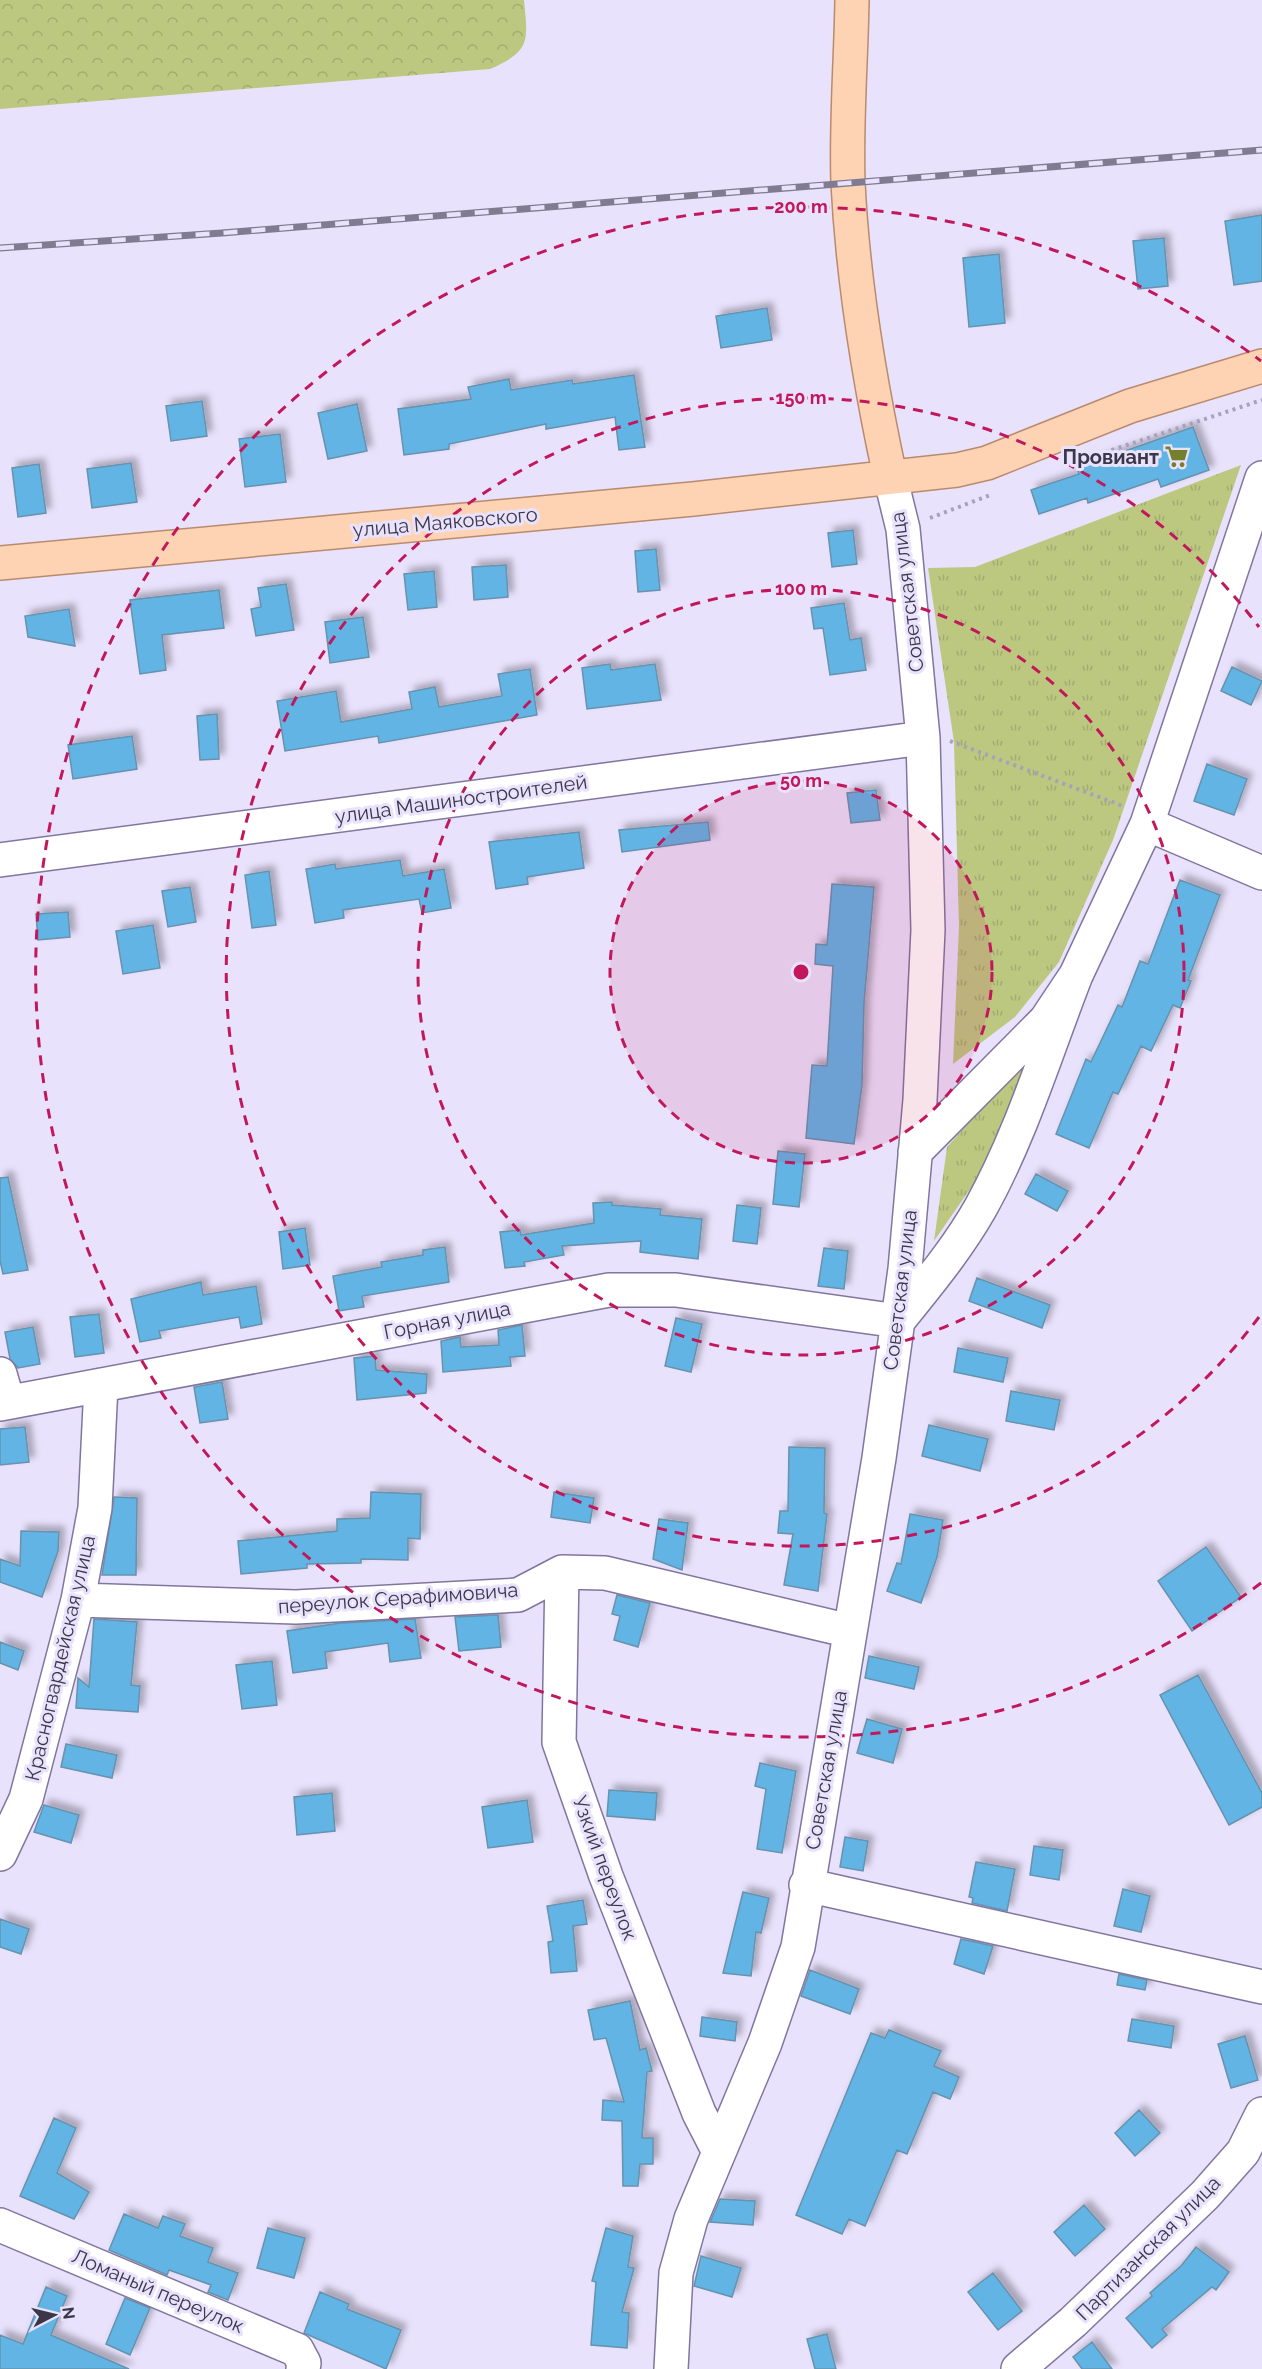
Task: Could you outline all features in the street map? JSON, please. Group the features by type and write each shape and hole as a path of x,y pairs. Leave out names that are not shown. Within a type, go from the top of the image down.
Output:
{"main road":[{"name":"Советская улица","path":"852,0 848,181 858,307 868,372 890,476"},
{"name":"улица Маяковского","path":"0,563 693,499 957,470 987,463 1130,406 1221,376 1262,366"}],"street":[{"name":"Советская улица","path":"671,2369 676,2273 691,2219 718,2150 765,2043 798,1947 806,1886 879,1458 898,1321 915,1152 928,930 922,738 903,529 890,476"},
{"path":"898,1321 946,1261 980,1209 999,1173 1076,975 1147,824 1262,478"},
{"name":"улица Машиностроителей","path":"0,860 922,738"},
{"path":"1147,824 1262,873"},
{"path":"915,1152 1046,1020 1076,975"},
{"name":"Горная улица","path":"2,1393 101,1385 609,1290 676,1290 898,1321"},
{"name":"Красногвардейская улица","path":"0,1854 26,1799 78,1600 95,1508 101,1385"},
{"name":"переулок Серафимовича","path":"78,1600 296,1608 518,1595 562,1572 605,1573 850,1631"},
{"name":"Узкий переулок","path":"562,1572 559,1742 606,1876 699,2113 718,2150"},
{"path":"806,1886 1262,1987"},
{"name":"Партизанская улица","path":"1018,2369 1073,2322 1205,2195 1243,2152 1262,2114"},
{"name":"Ломаный переулок","path":"0,2225 297,2350 304,2363 303,2369"}],"path":[{"path":"922,738 954,742 1124,807 1147,824"}],"green space":[{"path":"0,0 524,0 526,35 520,50 503,63 490,69 0,109"},
{"path":"1241,465 1113,840 1059,962 1015,1017 953,1064 959,927 954,742 928,568 975,567"},
{"path":"1033,1051 993,1156 934,1241 947,1147"}],"building":[{"path":"1262,215 1262,281 1234,285 1225,221"},
{"path":"1164,238 1168,286 1138,289 1133,241"},
{"path":"999,254 1005,323 969,327 963,258"},
{"path":"767,308 772,340 721,348 716,316"},
{"path":"634,375 645,447 619,450 615,417 546,429 546,424 449,444 449,449 404,455 398,409 471,399 468,387 509,379 511,390 572,380 573,384"},
{"path":"202,401 207,436 171,441 166,406"},
{"path":"357,404 367,451 328,459 318,413"},
{"path":"1193,427 1209,470 1161,487 1158,479 1088,503 1087,498 1039,514 1031,490 1079,474 1077,468"},
{"path":"280,434 286,482 245,487 239,439"},
{"path":"131,463 137,502 92,508 87,469"},
{"path":"39,464 46,513 18,517 12,468"},
{"path":"853,530 857,564 832,567 828,533"},
{"path":"656,549 660,590 638,592 635,551"},
{"path":"506,565 508,597 474,600 472,567"},
{"path":"434,571 437,607 408,610 404,574"},
{"path":"286,584 294,630 256,636 251,609 261,607 258,588"},
{"path":"219,590 224,628 162,635 166,670 140,674 130,600"},
{"path":"844,603 850,640 861,638 866,670 830,675 823,628 814,629 811,608"},
{"path":"69,609 75,646 28,637 25,616"},
{"path":"363,617 369,657 330,663 325,622"},
{"path":"610,664 611,670 655,664 661,700 587,709 582,668"},
{"path":"1232,667 1262,681 1251,705 1221,691"},
{"path":"530,669 537,715 379,743 378,736 285,751 277,701 336,691 341,722 412,709 409,692 435,687 439,707 502,696 498,674"},
{"path":"217,714 219,759 200,760 197,716"},
{"path":"132,736 137,769 73,779 68,745"},
{"path":"1207,764 1247,779 1234,815 1194,801"},
{"path":"876,790 880,820 851,823 847,793"},
{"path":"708,822 710,840 622,852 619,830"},
{"path":"579,832 584,868 527,877 528,884 496,889 489,842"},
{"path":"400,860 403,876 444,869 451,908 422,913 419,899 343,910 344,918 315,923 306,869 335,864 336,869"},
{"path":"269,871 276,925 252,928 245,875"},
{"path":"1180,880 1220,895 1188,980 1191,981 1180,1008 1173,1005 1151,1051 1141,1046 1118,1094 1113,1092 1089,1148 1056,1134 1086,1059 1091,1062 1118,1005 1122,1007 1140,961 1148,964"},
{"path":"832,884 874,887 864,1003 862,1085 854,1144 806,1138 812,1065 827,1066 833,966 815,964 816,944 827,945"},
{"path":"190,887 196,922 168,927 162,891"},
{"path":"68,912 70,937 38,940 36,914"},
{"path":"153,925 160,968 123,974 116,931"},
{"path":"778,1151 805,1154 799,1207 773,1204"},
{"path":"1036,1174 1068,1191 1057,1211 1025,1194"},
{"path":"8,1177 28,1270 3,1274 0,1261 0,1178"},
{"path":"612,1202 612,1205 661,1209 660,1215 702,1219 698,1259 640,1252 641,1241 562,1246 564,1255 524,1262 525,1266 505,1268 500,1232 520,1230 521,1235 594,1223 593,1203"},
{"path":"737,1205 761,1208 757,1244 733,1241"},
{"path":"305,1228 310,1265 283,1269 279,1232"},
{"path":"445,1247 449,1282 362,1296 364,1307 339,1311 333,1276 382,1267 381,1262 423,1255 423,1250"},
{"path":"824,1248 848,1251 844,1289 818,1286"},
{"path":"977,1278 1050,1305 1042,1328 969,1301"},
{"path":"201,1282 203,1295 256,1286 262,1324 241,1328 239,1317 159,1331 161,1338 140,1342 131,1299"},
{"path":"99,1314 104,1353 75,1357 70,1317"},
{"path":"676,1318 702,1324 691,1372 665,1366"},
{"path":"522,1325 525,1356 510,1357 511,1366 443,1372 441,1341 460,1337 461,1347 499,1345 498,1330"},
{"path":"33,1327 40,1364 18,1368 10,1359 5,1332"},
{"path":"958,1348 1008,1358 1003,1382 954,1372"},
{"path":"375,1356 376,1370 427,1374 426,1393 357,1400 354,1358"},
{"path":"222,1382 228,1419 200,1423 194,1387"},
{"path":"1011,1391 1060,1400 1054,1430 1006,1421"},
{"path":"929,1425 988,1439 980,1471 922,1456"},
{"path":"25,1427 29,1462 0,1465 0,1429"},
{"path":"789,1447 825,1448 824,1513 827,1514 818,1591 784,1585 793,1534 778,1533 780,1511 788,1511"},
{"path":"371,1492 421,1494 420,1539 408,1538 408,1560 361,1559 361,1563 307,1564 307,1568 241,1574 238,1541 337,1531 337,1519 370,1518"},
{"path":"554,1492 594,1498 590,1523 551,1517"},
{"path":"114,1497 137,1498 136,1575 102,1575"},
{"path":"910,1514 943,1520 937,1557 921,1603 887,1591 897,1563 901,1564"},
{"path":"659,1519 688,1523 682,1570 653,1559"},
{"path":"21,1531 59,1532 58,1551 42,1597 0,1582 0,1559 20,1566"},
{"path":"1206,1547 1241,1597 1192,1631 1158,1581"},
{"path":"617,1595 650,1603 638,1647 614,1640 620,1616 612,1614"},
{"path":"498,1615 501,1647 459,1651 455,1617"},
{"path":"94,1619 137,1622 131,1685 140,1686 138,1712 76,1708 78,1678 89,1687"},
{"path":"415,1619 421,1658 390,1662 388,1643 325,1652 327,1668 293,1673 287,1631 341,1623"},
{"path":"0,1642 24,1651 18,1670 0,1663"},
{"path":"869,1656 919,1667 914,1689 865,1678"},
{"path":"272,1661 277,1705 242,1709 236,1665"},
{"path":"1198,1675 1262,1793 1262,1807 1229,1825 1160,1695"},
{"path":"867,1719 902,1729 893,1763 857,1753"},
{"path":"66,1744 117,1755 112,1778 61,1767"},
{"path":"760,1763 796,1771 782,1853 757,1849 766,1789 755,1786"},
{"path":"609,1790 657,1793 655,1820 607,1816"},
{"path":"332,1793 335,1831 297,1835 294,1797"},
{"path":"527,1800 533,1842 488,1848 482,1807"},
{"path":"44,1805 79,1815 71,1843 34,1832"},
{"path":"845,1837 868,1841 863,1871 840,1867"},
{"path":"1034,1846 1063,1850 1059,1880 1030,1875"},
{"path":"976,1862 1015,1869 1007,1911 972,1903 973,1898 969,1897"},
{"path":"1123,1889 1150,1896 1141,1932 1114,1926"},
{"path":"743,1892 769,1898 761,1933 756,1932 751,1976 723,1973"},
{"path":"583,1900 587,1924 573,1926 577,1971 551,1973 548,1942 553,1941 547,1906"},
{"path":"0,1919 29,1929 21,1954 0,1947"},
{"path":"961,1939 993,1946 984,1974 954,1964"},
{"path":"810,1970 859,1989 850,2014 801,1996"},
{"path":"1119,1974 1147,1980 1145,1990 1117,1985"},
{"path":"630,2001 640,2050 646,2048 652,2071 647,2072 642,2138 653,2138 653,2164 640,2164 638,2186 623,2186 622,2121 602,2120 603,2100 624,2102 606,2038 594,2040 588,2010"},
{"path":"702,2017 737,2022 735,2041 700,2036"},
{"path":"1132,2019 1174,2026 1171,2048 1128,2041"},
{"path":"889,2030 941,2051 934,2066 959,2077 950,2099 933,2092 907,2154 897,2150 865,2226 849,2219 842,2234 796,2215 871,2033 885,2038"},
{"path":"1245,2036 1258,2080 1231,2088 1218,2044"},
{"path":"1139,2110 1160,2133 1135,2156 1115,2133"},
{"path":"54,2118 76,2128 57,2173 89,2192 74,2219 20,2196"},
{"path":"720,2199 755,2201 753,2225 710,2222"},
{"path":"1084,2205 1105,2229 1075,2256 1054,2232"},
{"path":"124,2214 158,2228 163,2216 185,2224 180,2236 213,2248 208,2262 238,2273 228,2300 208,2292 211,2285 169,2270 167,2275 109,2250"},
{"path":"268,2228 305,2238 294,2278 257,2268"},
{"path":"606,2228 633,2236 628,2267 634,2268 622,2312 629,2313 627,2348 591,2345 596,2282 592,2281"},
{"path":"1196,2247 1229,2272 1216,2290 1212,2287 1162,2329 1167,2335 1152,2348 1126,2318 1152,2296 1150,2293 1181,2266"},
{"path":"701,2256 741,2268 732,2297 694,2286"},
{"path":"993,2273 1022,2311 998,2330 968,2292"},
{"path":"46,2287 67,2296 51,2335 129,2369 0,2369 0,2335 23,2344"},
{"path":"320,2292 349,2304 347,2309 401,2330 386,2369 304,2333"},
{"path":"125,2298 150,2308 130,2355 106,2344"},
{"path":"827,2334 836,2369 815,2369 807,2339"},
{"path":"1092,2342 1112,2369 1082,2369 1073,2357"}],"railway":[{"path":"0,248 222,233 1262,150"}],"place":[{"name":"Провиант","path":"1177,457"}]}
